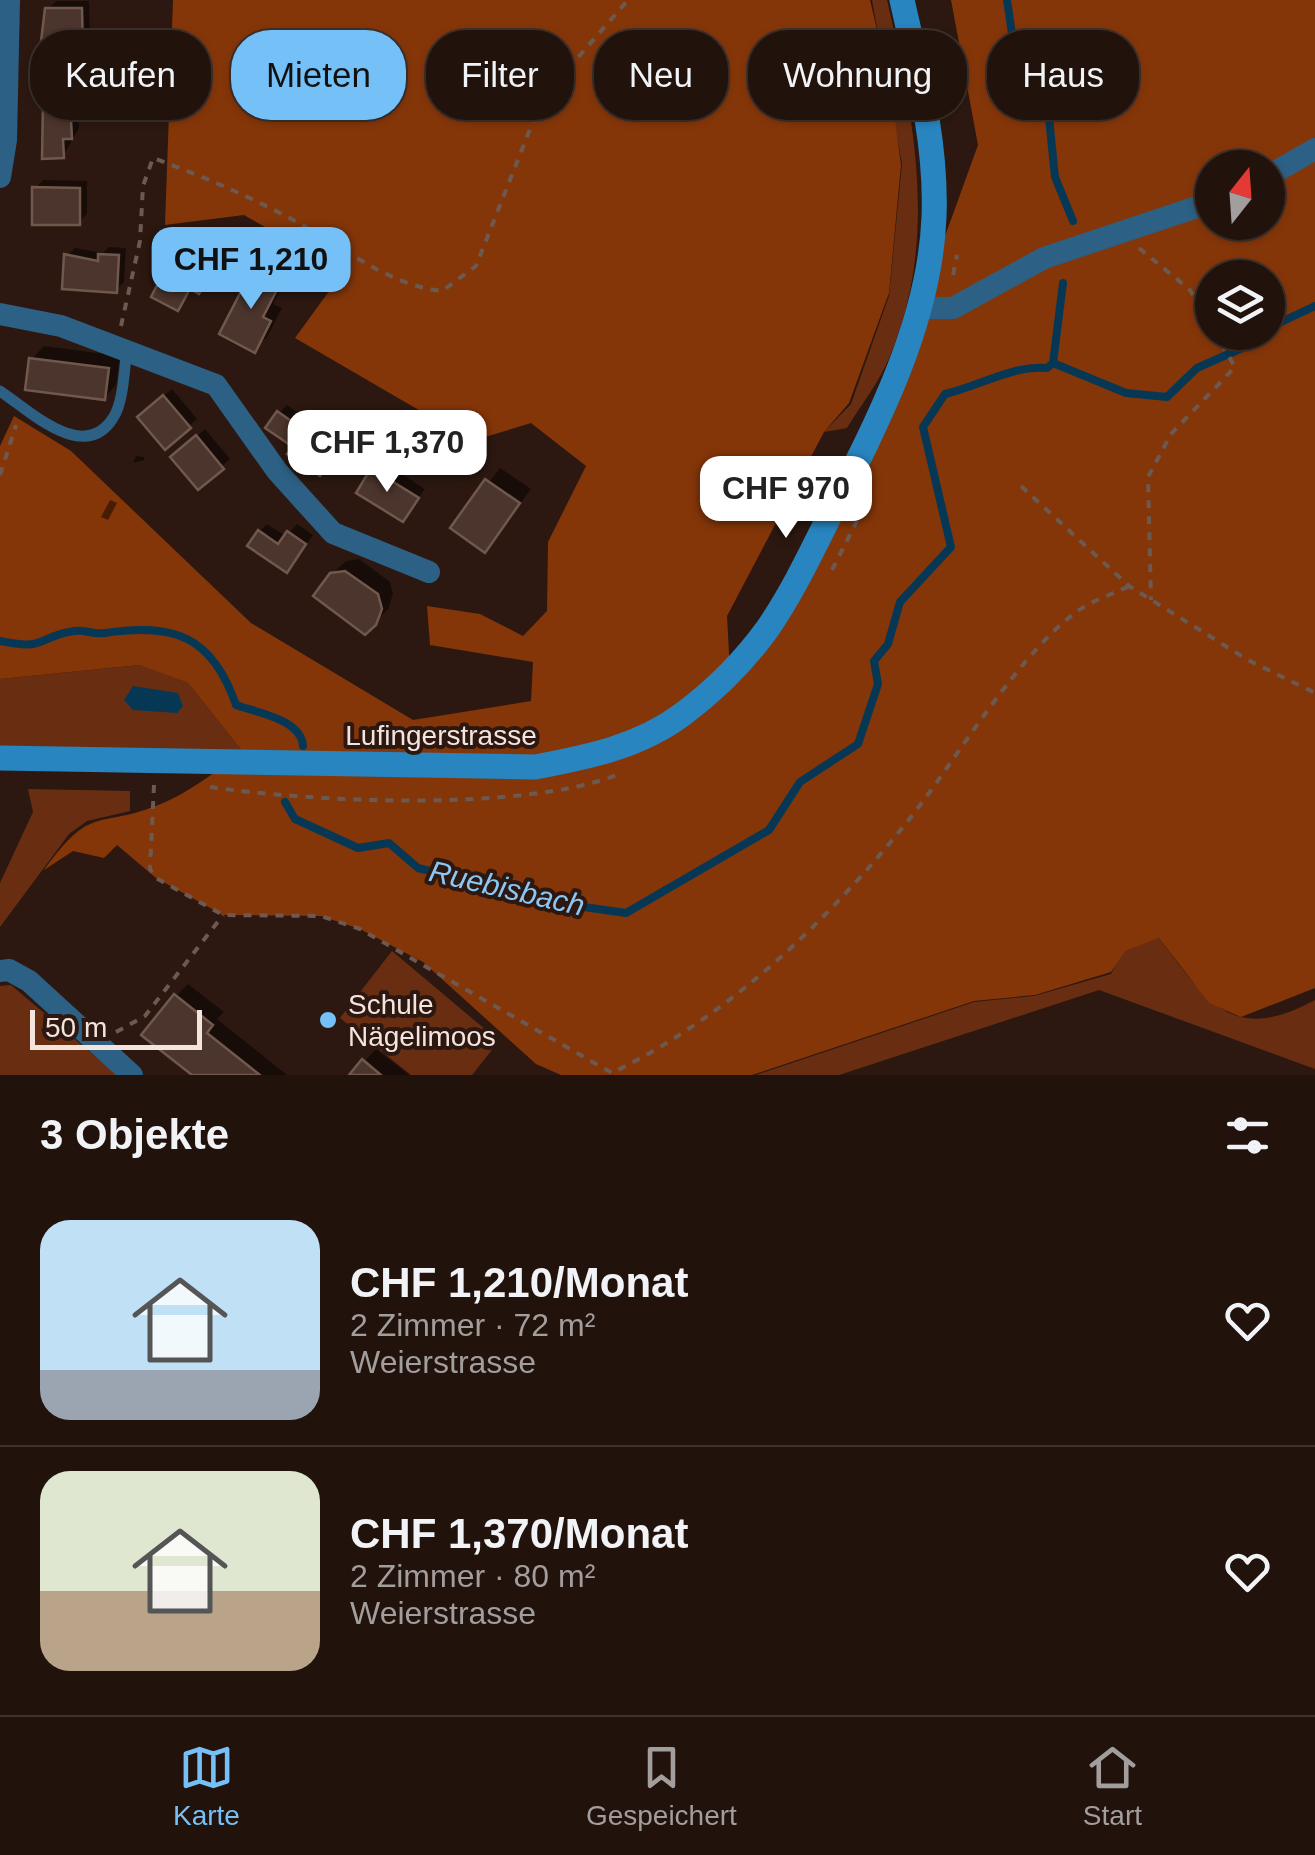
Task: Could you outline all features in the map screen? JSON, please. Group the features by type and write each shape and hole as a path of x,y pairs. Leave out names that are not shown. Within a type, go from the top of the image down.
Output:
{"main road":[{"name":"Lufingerstrasse","path":"0,758 535,767 598,755 642,738 682,714 730,674 767,629 932,309 933,168 902,0"}],"street":[{"path":"0,177 6,140 9,0"},
{"path":"1285,167 1315,150"},
{"path":"932,309 968,302 1044,258 1091,240 1124,235 1195,208"},
{"path":"0,314 61,326 216,385 277,471 333,533 429,572"},
{"path":"0,970 10,970 29,981 132,1075"}],"lane":[{"path":"0,391 74,438 96,435 115,416 122,347"}],"path":[{"path":"122,347 140,241 143,186 152,158 206,178 294,220 412,288 442,291 476,266 534,119 574,62 628,0"},
{"path":"1124,235 1190,290 1216,342 1235,367 1171,434 1148,478 1152,600"},
{"path":"932,309 957,248"},
{"path":"0,475 22,406"},
{"path":"1021,486 1129,586 1248,660 1315,693"},
{"path":"826,580 870,492"},
{"path":"154,785 150,869 156,878 223,915 321,916 360,929 612,1073 738,995 807,936 907,822 1028,659 1084,606 1129,586"},
{"path":"208,787 360,797 494,797 548,792 620,774"},
{"path":"97,1043 145,1016 223,915"}],"shaded area":[{"path":"173,0 870,0 877,30 748,30 748,120 895,120 901,165 889,293 849,403 824,432 727,616 730,672 794,587 919,308 978,145 967,86 967,30 957,30 951,0 1315,0 1315,988 1241,1017 1209,1003 1159,938 1125,951 1111,972 1035,995 974,1001 752,1075 561,1075 536,1064 423,962 360,929 321,916 223,915 156,878 117,845 104,858 73,851 44,870 86,826 173,798 243,752 188,683 140,665 0,679 0,446 14,416 71,451 251,623 413,720 531,701 533,662 430,645 427,606 480,614 523,636 547,611 548,542 586,466 531,423 472,441 295,338 343,272 244,215 165,225 169,120 211,120 211,30 172,30"},
{"path":"872,0 887,0 893,30 877,30"},
{"path":"894,120 911,120 918,223 905,312 881,375 847,428 824,432 851,404 889,296 902,164"},
{"path":"141,665 188,683 243,752 0,746 0,679"},
{"path":"28,789 130,791 130,811 87,821 69,834 0,927 0,883 33,812"},
{"path":"1159,938 1207,997 1241,1017 1286,1013 1315,1000 1315,1069 1099,990 839,1075 756,1075 974,1002 1034,996 1111,974 1123,951"},
{"path":"392,951 499,1041 472,1075 411,1075 340,1018"},
{"path":"11,985 117,1075 0,1075 0,986"}],"water":[{"path":"133,686 178,693 183,706 177,713 133,710 124,700"}],"building":[{"path":"45,8 82,8 83,30 42,30"},
{"path":"43,120 71,120 72,139 63,139 64,158 42,159"},
{"path":"32,187 80,188 80,225 32,225"},
{"path":"182,237 219,256 199,294 190,289 178,311 151,297"},
{"path":"64,254 98,261 98,254 119,255 117,293 62,289"},
{"path":"252,270 280,284 263,317 271,321 255,353 219,334"},
{"path":"29,358 109,368 105,400 25,390"},
{"path":"163,395 191,428 165,450 137,417"},
{"path":"277,411 297,425 300,419 326,437 320,446 334,455 320,476 287,454 293,447 265,428"},
{"path":"196,435 224,469 198,490 170,457"},
{"path":"371,468 419,498 403,522 356,493"},
{"path":"485,479 520,503 485,553 450,528"},
{"path":"258,530 278,544 287,531 306,544 287,573 247,546"},
{"path":"345,571 378,594 382,609 376,625 365,635 313,596 330,573"},
{"path":"174,994 213,1025 207,1033 260,1075 192,1075 141,1035"},
{"path":"362,1059 381,1075 349,1075"}],"waterway":[{"path":"1007,0 1012,34 1045,78 1055,177 1073,221"},
{"path":"1053,363 1063,283"},
{"name":"Ruebisbach","path":"1285,320 1315,306"},
{"name":"Ruebisbach","path":"285,802 295,819 358,848 389,843 418,868 461,879 482,877 548,902 626,913 769,830 800,782 858,744 878,684 874,661 888,644 900,602 951,547 923,427 945,394 1009,373 1047,368 1053,363 1126,393 1167,397 1197,368 1238,350"},
{"name":"Ruebisbach","path":"0,641 34,644 78,631 170,633 187,639 215,663 236,705 287,723 295,729 303,746"}],"place":[{"name":"Schule Nägelimoos","path":"328,1020"}]}
